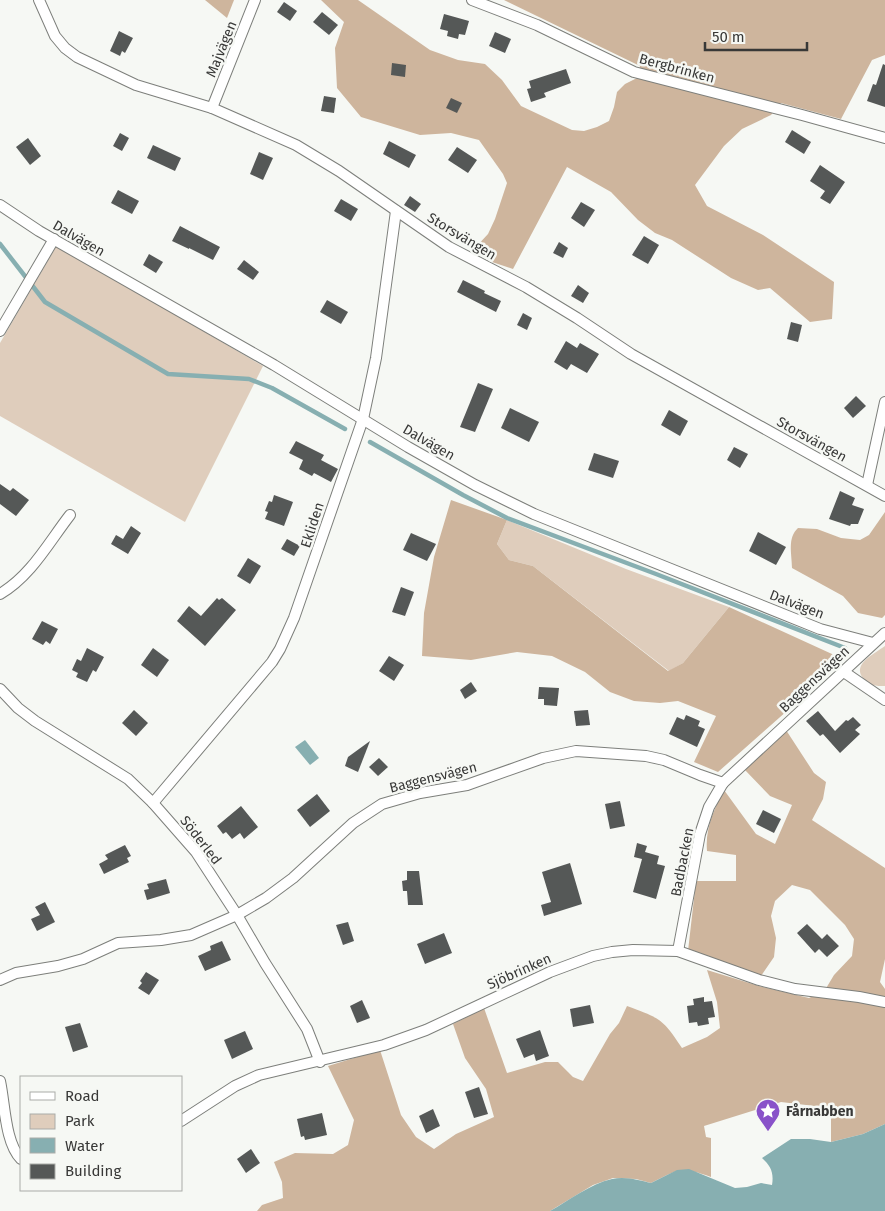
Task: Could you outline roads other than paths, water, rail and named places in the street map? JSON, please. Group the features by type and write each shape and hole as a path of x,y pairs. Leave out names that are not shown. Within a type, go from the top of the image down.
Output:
{"street":[{"name":"Storsvängen","path":"40,0 54,36 76,57 136,86 212,108 296,145 339,171 449,247 526,288 632,354 885,496"},
{"name":"Majvägen","path":"212,108 255,0"},
{"name":"Bergbrinken","path":"472,0 537,25 634,72 885,138"},
{"name":"Dalvägen","path":"0,204 54,239 274,365 475,485 534,514 820,629 873,643"},
{"name":"Ekliden","path":"153,803 272,662 294,618 363,419 376,358 396,211"},
{"path":"0,331 54,239"},
{"path":"867,485 885,402"},
{"path":"0,594 30,569 70,515"},
{"name":"Baggensvägen","path":"0,980 16,973 58,966 83,959 118,943 161,940 191,935 238,915 266,898 292,878 353,823 382,804 420,793 467,785 543,758 576,751 646,756 664,760 723,783 885,633"},
{"path":"844,672 885,700"},
{"name":"Söderled","path":"0,690 18,708 35,721 128,779 153,803 196,852 238,915 265,963 307,1029 320,1062"},
{"name":"Badbacken","path":"678,951 700,834 709,807 723,783"},
{"name":"Sjöbrinken","path":"182,1120 245,1081 268,1073 320,1062 384,1045 426,1030 542,975 593,956 633,950 678,951 760,980 795,989 885,1002"},
{"path":"0,1081 11,1145 20,1158"}],"water":[{"path":"305,740 319,758 310,765 295,747"},
{"path":"885,1124 885,1211 550,1211 588,1188 604,1181 622,1178 651,1183 677,1170 689,1169 735,1188 761,1183 772,1185 773,1177 771,1170 762,1158 791,1139 831,1142 863,1134"}],"waterway":[{"path":"0,244 45,302 168,374 249,379 272,388 345,429"},
{"path":"370,442 507,518 845,648"}],"place":[{"name":"Fårnabben","path":"768,1132"}]}
